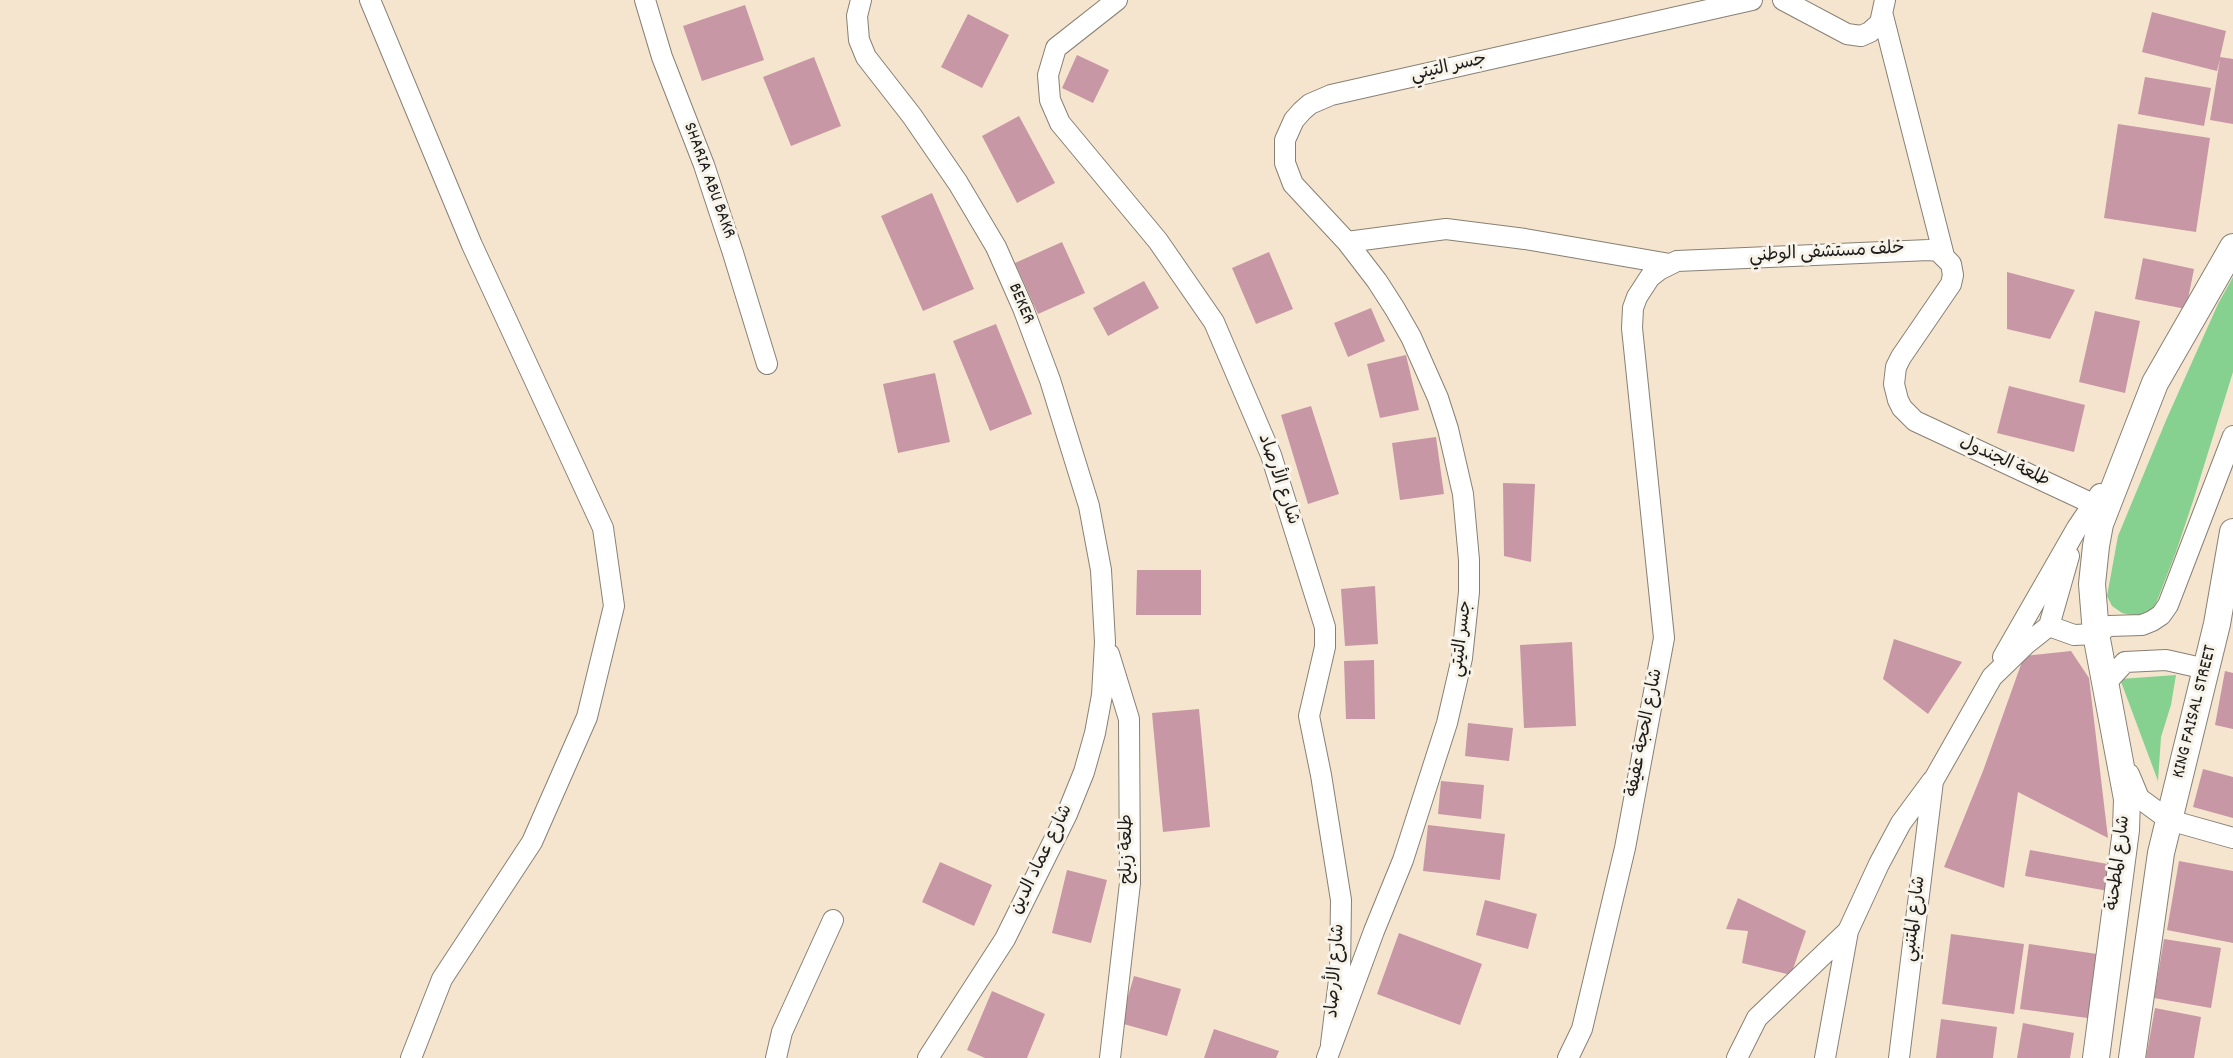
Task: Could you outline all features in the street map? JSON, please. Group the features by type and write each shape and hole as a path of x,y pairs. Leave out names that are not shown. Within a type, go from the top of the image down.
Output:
{"main road":[{"path":"2096,634 2092,584 2100,524 2155,383 2233,247"},
{"name":"KING FAISAL STREET","path":"2169,820 2206,669 2225,624 2233,532"},
{"name":"شارع المطحنة","path":"2096,634 2127,799 2126,830 2096,1058"},
{"path":"2132,1058 2161,853 2169,820"}],"street":[{"path":"370,0 472,245 603,528 614,606 587,717 532,842 442,979 411,1058"},
{"name":"SHARIA ABU BAKR","path":"645,0 662,57 704,165 767,364"},
{"name":"BEKER","path":"861,0 857,16 859,40 866,57 912,116 958,183 996,247 1023,308 1050,380 1089,506 1101,570 1105,642"},
{"name":"شارع الأرصاد","path":"1117,0 1056,48 1048,75 1050,100 1060,123 1158,241 1214,322 1272,455 1324,627 1325,647 1309,716 1341,900 1340,972 1329,1051"},
{"name":"جسر التيتي","path":"1329,1051 1403,860 1447,723 1462,658 1469,592 1468,548 1463,494 1451,440 1438,398 1411,337 1377,281 1346,241 1297,189 1288,174 1285,163 1289,130 1294,120 1310,104 1331,95 1752,0"},
{"path":"1783,0 1848,34 1861,36 1880,23 1884,8"},
{"path":"1884,8 1944,255"},
{"path":"1346,241 1446,229 1525,239 1670,264"},
{"name":"خلف مستشفى الوطني","path":"1639,401 1632,328 1633,308 1642,286 1659,270 1670,264 1677,261 1929,250 1944,255"},
{"name":"طلعة الجندول","path":"1944,255 1951,264 1952,284 1901,357 1894,375 1898,400 1907,414 1915,421 2093,504"},
{"name":"شارع الحجة عفيفة","path":"1568,1058 1582,1029 1625,848 1664,638 1639,401"},
{"path":"2049,626 2074,635 2096,634 2109,626 2142,625 2161,615 2168,605 2233,436"},
{"path":"1825,1058 1848,931 1879,864 1901,824 1933,781 2077,528 2128,452"},
{"path":"1933,781 1992,677 2025,645 2049,626 2077,528"},
{"name":"شارع عماد الدين","path":"928,1058 1005,939 1067,814 1084,772 1095,733 1102,695 1105,642"},
{"name":"طلعة زبلح","path":"1105,642 1129,719 1130,883 1110,1058"},
{"path":"2105,684 2125,662 2166,660 2206,669"},
{"path":"2116,744 2139,798 2169,820 2233,838"},
{"name":"شارع المتنبي","path":"1899,1058 1933,781"},
{"path":"776,1058 783,1032 833,920"},
{"path":"1737,1058 1757,1018 1848,931"}],"green space":[{"path":"2233,277 2233,372 2194,498 2155,606 2140,617 2122,613 2112,606 2107,596 2118,536 2167,418 2218,304"},
{"path":"2176,675 2171,705 2161,737 2158,781 2120,679"}],"building":[{"path":"745,5 764,60 702,81 683,26"},
{"path":"2152,12 2226,31 2220,57 2233,59 2233,124 2210,120 2220,59 2217,71 2142,52"},
{"path":"968,14 1009,35 982,88 941,67"},
{"path":"1077,55 1109,70 1093,103 1062,88"},
{"path":"814,57 841,126 791,146 763,77"},
{"path":"2145,77 2211,88 2204,126 2138,114"},
{"path":"1019,116 1055,183 1017,203 982,136"},
{"path":"2118,124 2210,138 2196,232 2104,218"},
{"path":"932,193 974,289 923,311 881,216"},
{"path":"1062,242 1085,293 1038,314 1015,263"},
{"path":"1269,252 1293,309 1256,324 1232,268"},
{"path":"2143,258 2194,269 2186,309 2135,299"},
{"path":"2007,272 2075,290 2050,339 2007,329"},
{"path":"1144,281 1159,308 1108,336 1093,308"},
{"path":"1371,308 1385,341 1348,357 1334,323"},
{"path":"2095,311 2140,321 2125,393 2079,382"},
{"path":"996,324 1032,414 990,431 953,341"},
{"path":"1406,355 1419,410 1380,418 1367,364"},
{"path":"935,373 950,442 898,453 883,384"},
{"path":"2009,386 2085,405 2074,452 1997,433"},
{"path":"1311,406 1339,494 1308,504 1281,415"},
{"path":"1436,437 1444,494 1400,500 1392,443"},
{"path":"1503,483 1535,484 1531,562 1504,556"},
{"path":"1137,570 1201,570 1201,615 1136,615"},
{"path":"1375,586 1378,644 1345,646 1341,589"},
{"path":"1894,639 1962,662 1928,714 1883,679"},
{"path":"1572,642 1576,726 1524,728 1520,645"},
{"path":"2071,651 2089,678 2108,838 2018,792 2004,888 1944,867 1983,771 2024,656"},
{"path":"1374,660 1375,719 1346,719 1344,661"},
{"path":"2225,671 2233,673 2233,729 2215,725"},
{"path":"1199,709 1210,827 1163,832 1152,713"},
{"path":"1468,723 1513,728 1509,761 1465,756"},
{"path":"2203,769 2233,777 2233,818 2193,807"},
{"path":"1441,781 1484,785 1481,819 1438,814"},
{"path":"1428,825 1505,834 1500,880 1423,871"},
{"path":"2030,850 2113,865 2108,891 2025,876"},
{"path":"2179,861 2233,871 2233,943 2167,930"},
{"path":"940,862 992,885 974,926 922,902"},
{"path":"1067,870 1107,880 1091,943 1052,933"},
{"path":"1738,898 1806,931 1791,975 1742,963 1748,931 1726,929"},
{"path":"1485,900 1537,914 1528,949 1476,935"},
{"path":"1399,933 1482,964 1460,1025 1377,994"},
{"path":"1951,934 2024,944 2014,1014 1942,1004"},
{"path":"2164,939 2221,948 2211,1008 2154,998"},
{"path":"2029,944 2104,955 2095,1019 2020,1009"},
{"path":"1134,976 1181,989 1167,1036 1120,1023"},
{"path":"992,991 1045,1014 1027,1058 985,1058 967,1050"},
{"path":"2155,1008 2201,1017 2194,1058 2146,1058"},
{"path":"1941,1019 1997,1027 1993,1058 1936,1058"},
{"path":"2023,1023 2074,1033 2070,1058 2017,1058"},
{"path":"1214,1029 1279,1051 1276,1058 1204,1058"}]}
